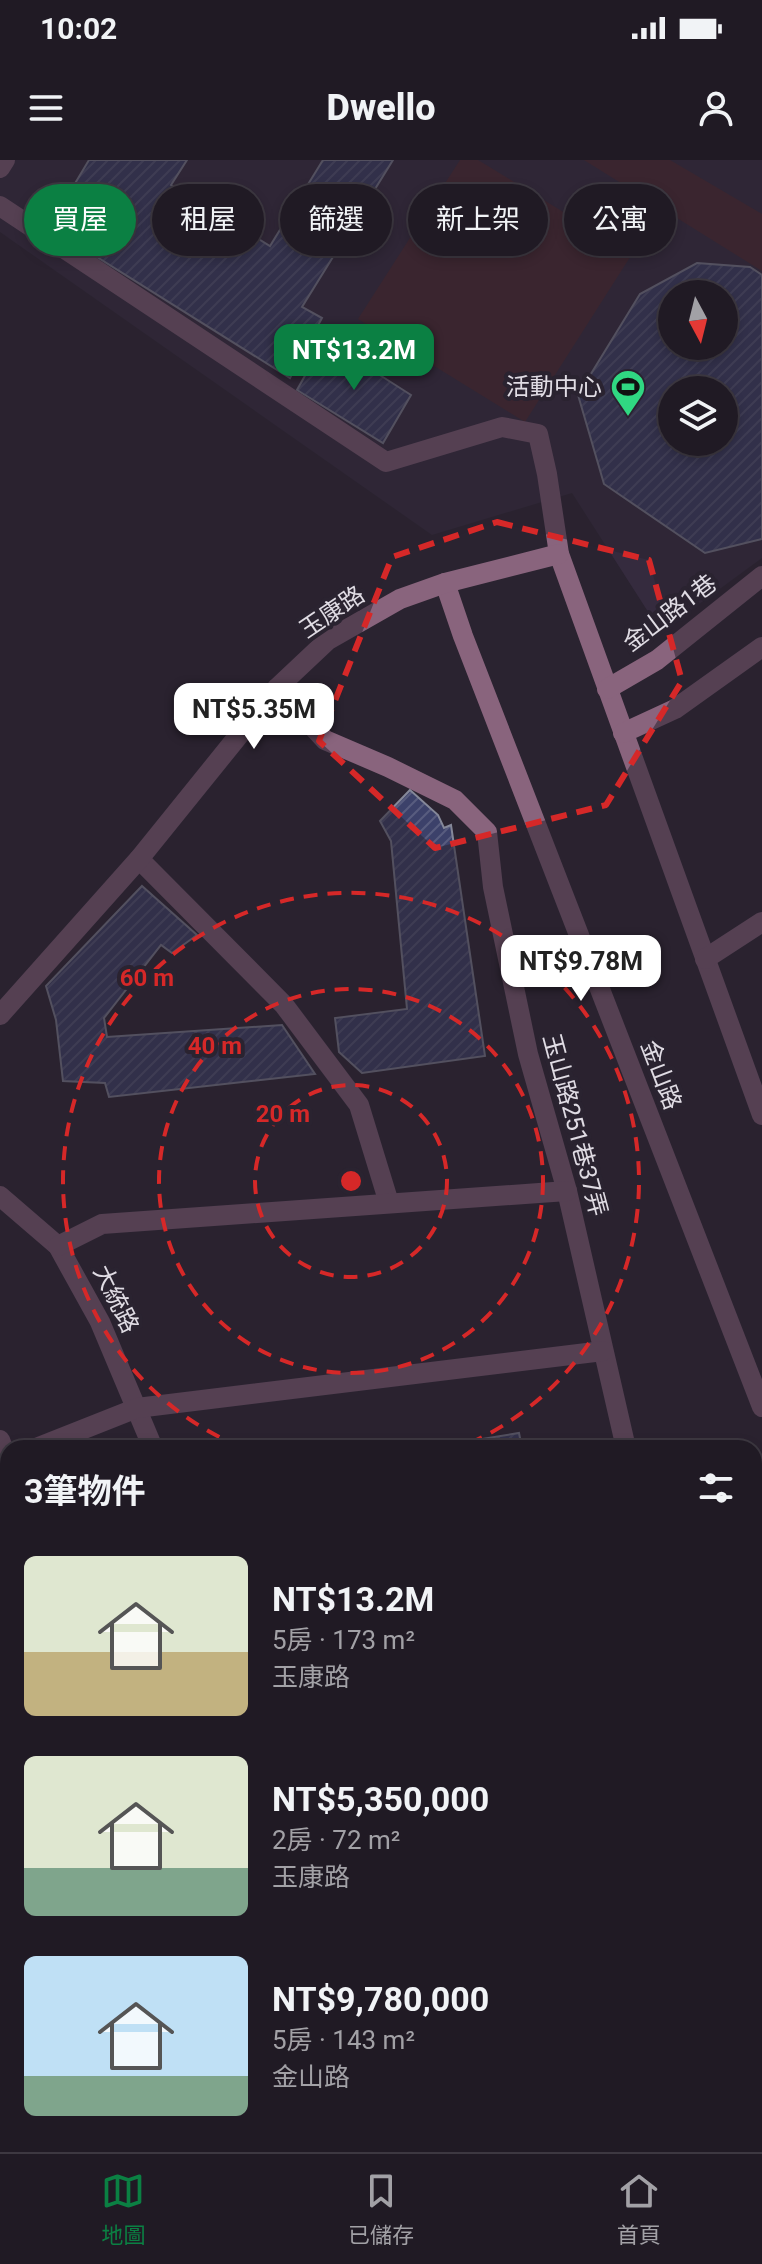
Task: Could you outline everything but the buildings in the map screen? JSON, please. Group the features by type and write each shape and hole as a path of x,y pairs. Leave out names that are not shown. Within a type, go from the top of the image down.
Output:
{"street":[{"path":"0,168 5,160"},
{"path":"0,206 386,462 502,427 538,434 559,554 762,1115"},
{"name":"玉康路","path":"0,1015 139,859 277,688 328,640 400,599 445,583 559,554"},
{"name":"金山路1巷","path":"607,689 657,660 762,576"},
{"name":"金山路","path":"445,583 762,1407"},
{"path":"623,733 675,709 762,647"},
{"name":"玉山路251巷37弄","path":"277,688 325,740 455,800 487,832 493,887 528,1054 567,1191 624,1440"},
{"path":"139,859 284,1005 359,1105 389,1203"},
{"path":"705,959 762,922"},
{"path":"58,1246 102,1224 567,1191"},
{"name":"大統路","path":"0,1196 58,1246 100,1322 150,1440"},
{"path":"56,1440 137,1408 603,1351"}],"highlighted area":[{"path":"497,522 649,560 682,681 606,805 435,848 319,741 392,557"}],"shaded area":[{"path":"0,160 762,160 762,558 661,632 572,493 432,535 34,256 136,256 136,184 24,184 24,249 0,232"},
{"path":"460,160 478,160 517,184 445,184"},
{"path":"584,160 670,160 762,214 762,271 676,217 676,184 622,184"},
{"path":"548,203 564,212 564,256 631,256 525,422 358,319 408,241 408,256 548,256"}],"place":[{"name":"活動中心","path":"628,418"}]}
